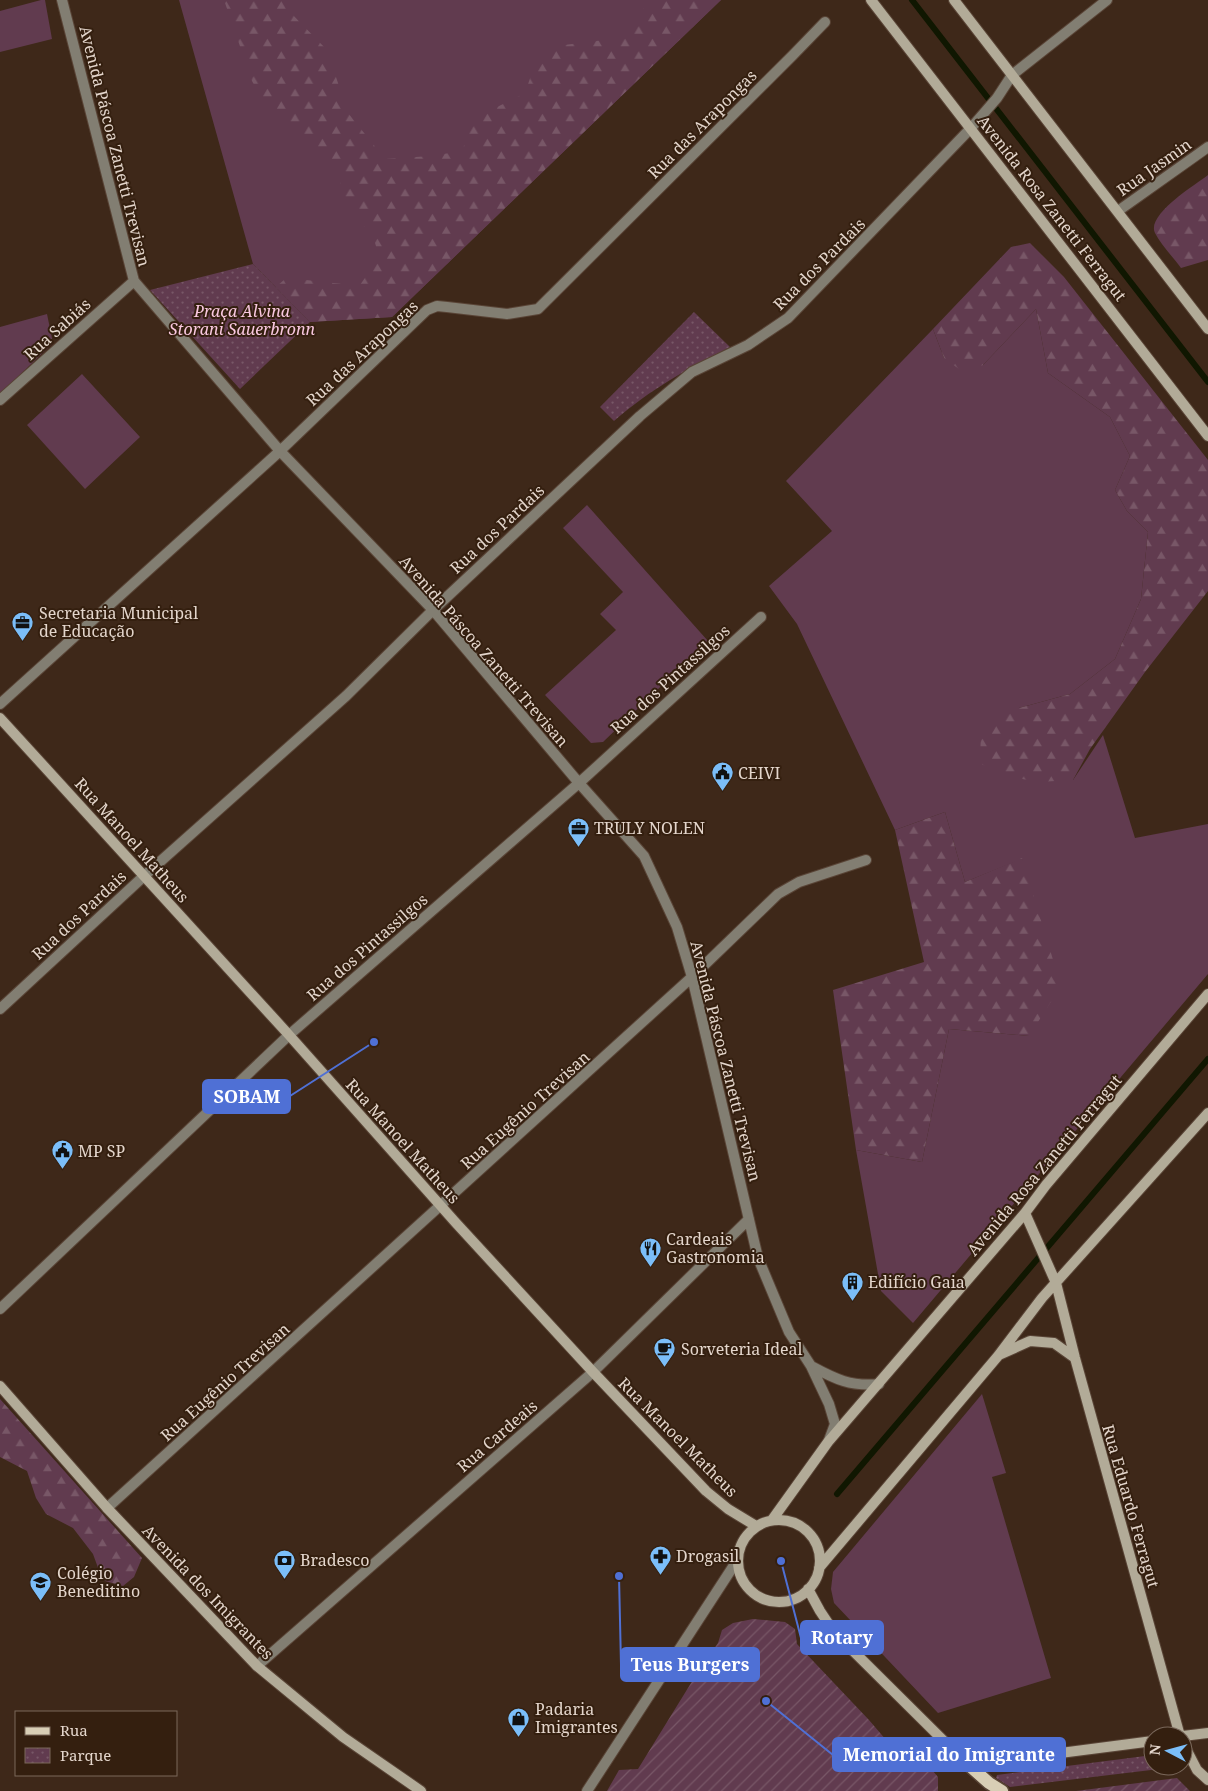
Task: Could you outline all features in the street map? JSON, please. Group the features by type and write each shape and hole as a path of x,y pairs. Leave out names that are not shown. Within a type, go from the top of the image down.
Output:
{"main road":[{"name":"Avenida Rosa Zanetti Ferragut","path":"871,0 1208,436"},
{"path":"954,0 1208,329"},
{"name":"Rua Manoel Matheus","path":"0,718 593,1372 706,1490 728,1509 756,1526"},
{"name":"Avenida Rosa Zanetti Ferragut","path":"772,1520 828,1442 1025,1213 1208,994"},
{"path":"819,1568 998,1356 1042,1298 1208,1113"},
{"name":"Rua Eduardo Ferragut","path":"1025,1213 1056,1283 1075,1358 1178,1726"},
{"path":"998,1356 1030,1341 1054,1343 1075,1358"},
{"name":"Avenida dos Imigrantes","path":"0,1386 108,1508 256,1666 343,1737 409,1786 421,1791"},
{"path":"772,1520 786,1520 798,1524 808,1532 816,1543 820,1555 819,1568 816,1579 802,1595 780,1602 769,1601 759,1597 743,1581 738,1559 740,1546 756,1526 772,1520"},
{"path":"808,1589 834,1632 991,1787 1002,1791"},
{"path":"1193,1735 1208,1733"},
{"path":"962,1759 982,1761 1008,1760 1143,1742"},
{"path":"1193,1762 1197,1770 1208,1780"}],"street":[{"name":"Avenida Páscoa Zanetti Trevisan","path":"62,0 134,281 280,451 433,610 644,856 677,927 692,977 758,1258 789,1332 811,1366 829,1404 835,1424 828,1442"},
{"name":"Rua dos Pardais","path":"0,1009 144,876 346,696 433,610 640,416 692,372 748,345 788,318 971,128 997,98 1012,75 1107,0"},
{"name":"Rua das Arapongas","path":"0,704 280,451 427,310 437,306 507,314 538,309 825,22"},
{"name":"Rua Jasmin","path":"1118,211 1208,147"},
{"name":"Rua Sabiás","path":"0,400 134,281"},
{"name":"Rua dos Pintassilgos","path":"0,1309 289,1035 579,782 761,617"},
{"name":"Rua Eugênio Trevisan","path":"108,1508 692,977 778,894 799,882 866,860"},
{"name":"Rua Cardeais","path":"256,1666 593,1372 749,1219"},
{"path":"811,1366 846,1382 865,1385 879,1384"},
{"path":"587,1791 738,1559"}],"green space":[{"path":"45,0 52,39 0,52 0,11"},
{"path":"179,0 721,0 392,317 310,322 253,264"},
{"path":"224,0 282,0 289,11 327,50 348,113 385,159 431,156 462,151 477,121 497,107 525,93 536,61 564,45 612,39 644,8 645,0 721,0 392,317 310,322 276,287 285,279 360,285 376,262 376,246 371,231 359,223 344,197 339,177 299,138 271,116 252,81"},
{"path":"1208,175 1208,260 1181,268 1155,233 1154,226 1164,209"},
{"path":"1030,243 1064,277 1208,460 1208,591 1145,672 1090,749 1073,780 1038,782 1001,775 980,763 981,730 1019,708 1070,694 1115,659 1141,599 1148,532 1127,511 1115,490 1130,456 1110,417 1048,373 1036,309 983,365 963,372 944,358 933,329 1011,247"},
{"name":"Praça Alvina Storani Sauerbronn","path":"253,264 310,322 240,389 150,290"},
{"path":"1036,309 1048,373 1110,417 1130,456 1115,490 1127,511 1148,532 1141,599 1115,659 1070,694 1019,708 1073,780 1103,735 1135,838 1208,824 1208,974 913,1323 881,1291 856,1150 922,1162 949,1029 1029,1036 1022,859 965,882 945,812 895,830 797,624 769,586 832,531 786,481 933,329 944,358 983,365"},
{"path":"694,312 730,347 656,389 614,421 600,407"},
{"path":"47,314 53,343 0,394 0,327"},
{"path":"82,374 140,437 85,489 27,425"},
{"path":"587,505 708,641 603,742 591,743 545,695 616,630 600,614 623,592 563,528"},
{"path":"945,812 965,882 1022,858 1061,986 1029,1036 949,1029 922,1162 856,1150 833,990 924,962 895,830"},
{"path":"982,1394 1006,1473 992,1477 1051,1678 938,1713 834,1603 831,1589 833,1572"},
{"path":"0,1399 142,1558 134,1577 123,1586 105,1581 101,1576 93,1554 73,1528 46,1514 36,1498 27,1471 0,1457"},
{"path":"753,1619 785,1622 795,1629 797,1644 869,1720 899,1755 921,1757 938,1777 938,1791 607,1791 619,1770 638,1769 718,1643 722,1630 733,1623"},
{"path":"1143,1756 1143,1771 1010,1787 996,1778 997,1775"},
{"path":"1177,1778 1190,1791 1076,1791"}],"waterway":[{"path":"912,0 1208,382"},
{"path":"837,1494 1208,1059"}],"place":[{"name":"Secretaria Municipal de Educação","path":"23,641"},
{"name":"CEIVI","path":"722,792"},
{"name":"TRULY NOLEN","path":"578,847"},
{"name":"SOBAM","path":"374,1042"},
{"name":"MP SP","path":"62,1170"},
{"name":"Cardeais Gastronomia","path":"650,1267"},
{"name":"Edifício Gaia","path":"852,1301"},
{"name":"Sorveteria Ideal","path":"665,1368"},
{"name":"Rotary","path":"781,1561"},
{"name":"Drogasil","path":"660,1575"},
{"name":"Teus Burgers","path":"619,1576"},
{"name":"Bradesco","path":"284,1579"},
{"name":"Colégio Beneditino","path":"41,1601"},
{"name":"Memorial do Imigrante","path":"766,1701"},
{"name":"Padaria Imigrantes","path":"519,1737"}]}
